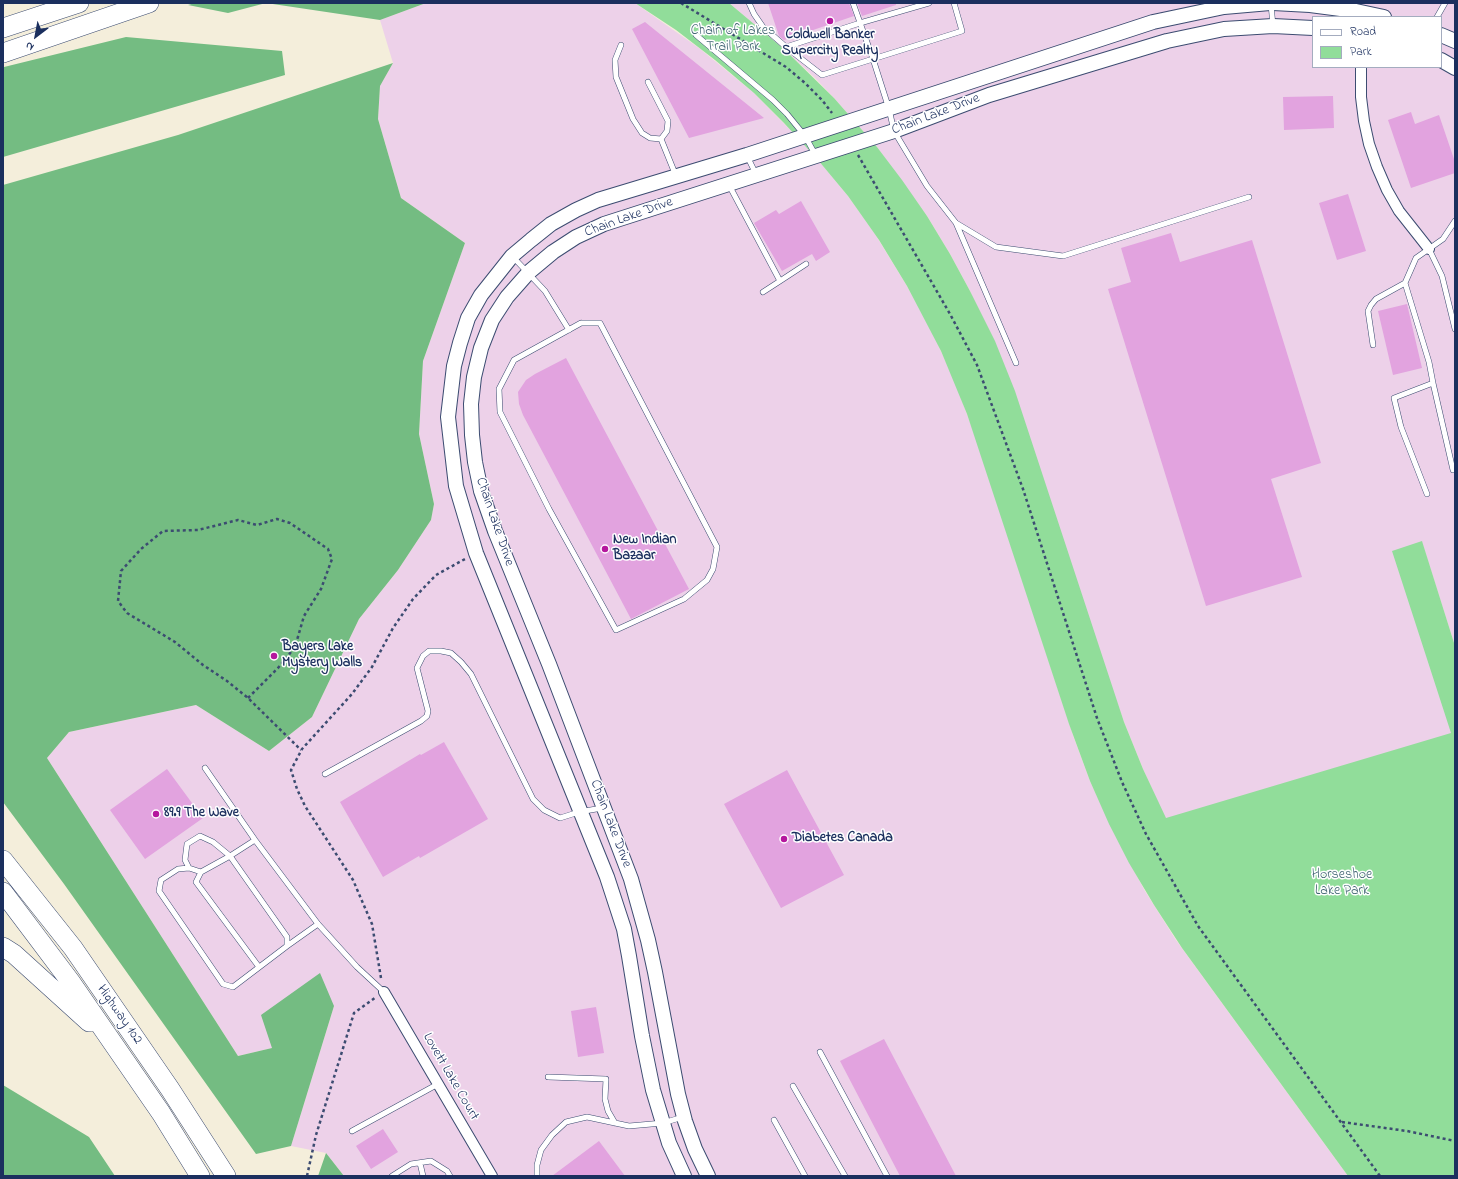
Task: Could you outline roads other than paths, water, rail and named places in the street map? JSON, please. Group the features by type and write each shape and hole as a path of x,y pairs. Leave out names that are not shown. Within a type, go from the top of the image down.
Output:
{"highway":[{"path":"3,28 79,3"},
{"path":"3,53 149,3"},
{"path":"3,64 120,12"},
{"path":"3,24 26,20"},
{"path":"3,855 22,884"},
{"name":"Highway 102","path":"3,860 73,948 170,1088 226,1176"},
{"name":"Highway 102","path":"3,892 70,982 161,1114 200,1176"},
{"path":"3,946 14,954 112,1043"}],"street":[{"name":"Chain Lake Drive","path":"684,1176 669,1143 653,1090 642,1036 624,929 607,877 579,812 476,553 456,486 448,417 454,366 468,318 481,295 512,256 531,240 551,224 598,200 747,155 1153,22 1224,7 1271,3 1310,5 1367,15"},
{"name":"Chain Lake Drive","path":"708,1176 695,1149 684,1117 672,1065 656,972 630,879 549,664 490,520 481,491 475,462 470,404 474,377 492,320 507,297 529,272 553,252 576,237 604,224 894,131 989,95 1167,41 1224,30 1273,26 1312,28"},
{"path":"1442,35 1455,41"},
{"path":"1442,61 1455,68"},
{"path":"1361,68 1361,96 1364,121 1369,144 1377,167 1386,190 1399,211 1429,249"},
{"name":"Lovett Lake Court","path":"384,992 492,1176"}],"lane":[{"path":"749,3 754,14 763,27 786,47 822,74 962,31 954,3"},
{"path":"853,3 873,59 889,109 894,131 927,186 956,223 1016,362"},
{"path":"786,47 929,3"},
{"path":"1271,3 1273,26"},
{"path":"1438,16 1445,3"},
{"path":"696,35 773,100 805,136 816,155"},
{"path":"621,45 615,60 616,77 633,119 642,133 650,138 661,139"},
{"path":"648,82 668,121 667,131 661,139"},
{"path":"661,139 676,177"},
{"path":"747,155 756,175"},
{"path":"728,184 780,280"},
{"path":"956,223 996,247 1063,256 1249,197"},
{"path":"1373,345 1368,311 1371,305 1376,299 1405,283 1416,258 1444,239 1455,221"},
{"path":"1429,249 1442,276 1455,329"},
{"path":"512,256 529,272 545,291 569,330"},
{"path":"763,292 806,264"},
{"path":"1405,283 1429,362 1453,470"},
{"path":"581,323 600,323 717,547 713,569 708,580 684,599 616,630 549,509 500,412 499,389 514,360 569,330 581,323"},
{"path":"1427,494 1401,427 1394,398 1433,383"},
{"path":"325,774 421,721 427,716 428,711 417,668 423,656 429,650 441,651 450,653 461,662 471,674 533,799 544,810 560,818 579,812 603,808"},
{"path":"205,768 255,840 318,924 357,968 384,992"},
{"path":"189,868 185,860 187,844 200,836 213,842 230,856 288,937 287,946"},
{"path":"255,840 201,872 196,882 259,968"},
{"path":"201,872 189,868 178,869 161,880 160,891 223,984 233,987 318,924"},
{"path":"820,1052 888,1176"},
{"path":"548,1077 606,1079 605,1100 608,1111 615,1123"},
{"path":"352,1131 438,1084"},
{"path":"793,1086 845,1176"},
{"path":"537,1176 537,1165 541,1150 552,1135 566,1122 587,1117 630,1126 663,1123 684,1117"},
{"path":"774,1120 805,1176"},
{"path":"392,1176 411,1164 431,1161 447,1171 450,1176"},
{"path":"420,1163 423,1176"}],"place":[{"name":"Coldwell Banker Supercity Realty","path":"830,21"},
{"name":"New Indian Bazaar","path":"605,549"},
{"name":"Bayers Lake Mystery Walls","path":"274,656"},
{"name":"89.9 The Wave","path":"156,814"},
{"name":"Diabetes Canada","path":"784,839"}],"park label":[{"name":"Chain of Lakes Trail Park","path":"733,40"},
{"name":"Horseshoe Lake Park","path":"1342,884"}]}
